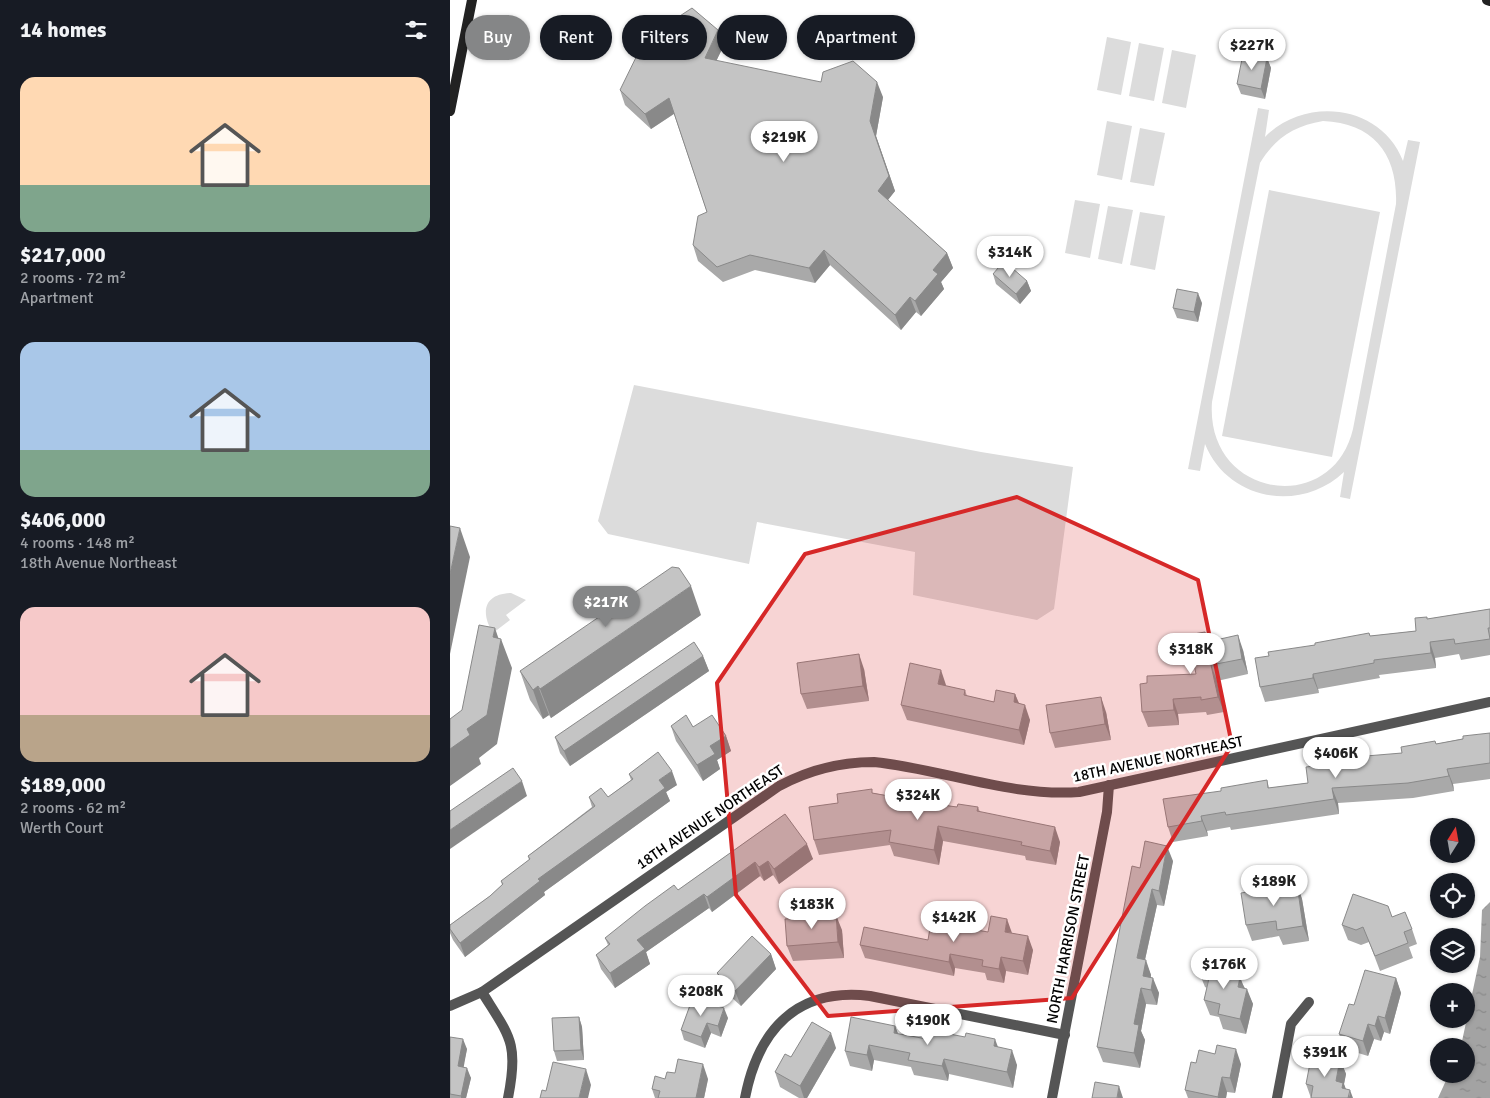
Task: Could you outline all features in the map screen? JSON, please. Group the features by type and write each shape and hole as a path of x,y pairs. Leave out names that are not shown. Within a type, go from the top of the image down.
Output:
{"street":[{"path":"450,111 472,0"},
{"name":"18TH AVENUE NORTHEAST","path":"450,1006 482,992 779,786 816,769 856,762 881,763 1018,788 1061,793 1109,785 1490,702"},
{"name":"NORTH HARRISON STREET","path":"1052,1098 1107,812 1109,785"},
{"path":"482,992 510,1036 514,1064 508,1098"},
{"path":"745,1098 752,1065 765,1040 774,1028 799,1007 832,995 852,994 870,996 1065,1035"},
{"path":"1277,1098 1291,1024 1309,1002"}],"highlighted area":[{"path":"1017,497 1198,580 1232,745 1072,998 828,1016 736,895 717,683 805,554"}],"shaded area":[{"path":"1107,37 1131,42 1121,95 1097,90"},
{"path":"1139,43 1164,48 1154,101 1129,96"},
{"path":"1172,50 1196,55 1186,108 1162,103"},
{"path":"1258,108 1269,110 1265,137 1282,124 1300,115 1320,112 1341,112 1360,118 1378,127 1392,142 1403,161 1408,140 1420,142 1350,499 1340,497 1344,472 1327,485 1307,493 1287,496 1267,495 1248,489 1230,478 1216,463 1205,444 1200,471 1188,469","holes":["1323,121 1341,123 1369,135 1379,145 1393,171 1396,186 1396,204 1353,429 1341,457 1321,476 1297,485 1272,485 1248,476 1228,459 1215,434 1212,402 1260,163 1279,140 1294,130"]},
{"path":"1107,121 1132,126 1122,180 1097,175"},
{"path":"1140,128 1165,133 1154,186 1130,182"},
{"path":"1269,190 1380,212 1332,457 1222,436"},
{"path":"1075,200 1100,204 1090,258 1065,253"},
{"path":"1108,206 1133,210 1122,264 1098,259"},
{"path":"1140,212 1165,216 1155,270 1130,265"},
{"path":"634,385 981,452 1073,467 1054,609 1037,620 913,595 915,552 757,522 749,564 608,534 598,521"},
{"path":"511,593 526,600 506,615 510,620 493,633 487,618 487,606 495,597"}],"water":[{"path":"1490,902 1490,1098 1438,1098 1445,1083 1475,1083 1475,1038 1463,1038 1465,1028 1475,1028 1474,983 1480,957 1482,910"}],"building":[{"path":"692,8 700,15 681,15"},
{"path":"707,21 717,29 707,54"},
{"path":"1243,54 1267,58 1261,89 1237,84"},
{"path":"707,58 821,82 823,72 853,61 877,82 870,121 889,176 878,191 947,253 933,270 938,274 915,301 910,297 895,315 824,250 809,268 750,255 717,267 693,245 698,216 707,212 669,98 645,114 620,90 635,60 707,60"},
{"path":"1004,261 1027,281 1016,294 993,274"},
{"path":"1177,289 1198,293 1194,312 1173,308"},
{"path":"450,526 460,528 450,574"},
{"path":"672,567 679,568 691,586 540,689 538,686 533,690 520,671"},
{"path":"1490,609 1490,628 1488,628 1490,639 1455,644 1454,639 1430,642 1431,653 1374,660 1374,663 1313,674 1313,678 1260,687 1255,658 1269,656 1268,652 1315,645 1315,643 1369,633 1370,636 1416,631 1415,618 1427,617 1427,619"},
{"path":"479,625 495,628 493,637 501,639 487,715 467,729 470,735 450,749 450,719 462,710"},
{"path":"1205,632 1207,642 1238,635 1242,659 1211,665 1218,697 1201,700 1201,697 1173,699 1174,710 1142,712 1140,684 1147,683 1147,676 1196,674 1188,635"},
{"path":"694,642 703,656 564,751 555,737"},
{"path":"859,654 863,686 801,694 797,663"},
{"path":"910,663 941,670 938,684 965,690 964,695 994,702 996,690 1015,694 1014,702 1025,705 1019,730 901,705"},
{"path":"1101,697 1105,724 1050,733 1046,705"},
{"path":"686,715 693,727 712,715 726,736 710,746 715,754 697,765 671,726"},
{"path":"1490,733 1490,763 1447,769 1449,776 1408,783 1332,788 1334,799 1226,815 1225,812 1201,816 1202,821 1168,827 1163,799 1221,791 1221,788 1267,780 1268,788 1308,783 1306,767 1343,762 1342,758 1402,753 1401,747 1435,741 1436,744 1463,739 1463,736"},
{"path":"658,752 672,771 659,780 665,788 538,879 540,881 460,943 450,929 450,925 490,896 503,884 501,881 530,859 528,856 595,806 589,797 601,788 608,797 633,779 629,774"},
{"path":"513,768 522,781 450,830 450,811"},
{"path":"872,789 872,793 927,803 957,807 958,804 978,807 977,811 1055,827 1050,851 1021,845 1022,842 938,826 934,850 889,842 891,830 814,840 809,807 838,803 837,794"},
{"path":"785,814 807,844 774,869 768,861 759,867 755,862 707,897 704,894 637,940 645,949 610,973 596,955 610,944 605,938 674,885 678,890"},
{"path":"1145,841 1167,846 1159,891 1152,889 1137,958 1146,960 1143,976 1153,978 1151,990 1141,988 1134,1024 1139,1025 1134,1053 1097,1047 1132,866 1140,868"},
{"path":"1297,884 1303,926 1277,930 1276,921 1246,925 1241,893"},
{"path":"1353,894 1388,906 1392,917 1405,912 1412,929 1404,932 1408,943 1375,956 1363,927 1356,930 1342,925"},
{"path":"836,915 838,942 787,946 785,919"},
{"path":"991,916 1007,919 1005,932 1028,936 1023,961 1001,957 999,969 982,966 983,960 950,954 949,962 860,945 864,927 928,940 931,922 988,932"},
{"path":"752,936 771,954 735,991 717,973"},
{"path":"1202,961 1233,968 1232,975 1240,977 1238,987 1247,989 1240,1019 1218,1014 1220,1004 1204,1000 1210,974 1199,972"},
{"path":"1365,970 1396,978 1385,1018 1378,1016 1375,1026 1368,1024 1363,1041 1339,1034 1349,1004 1354,1005"},
{"path":"693,997 724,1008 718,1026 707,1023 701,1037 681,1030"},
{"path":"579,1017 581,1050 554,1051 552,1018"},
{"path":"851,1017 895,1026 894,1033 927,1039 929,1030 965,1037 966,1033 995,1039 994,1046 1012,1050 1007,1072 944,1059 942,1066 908,1060 910,1053 869,1045 867,1055 845,1051"},
{"path":"812,1022 831,1033 800,1086 775,1072 785,1054 791,1057"},
{"path":"450,1037 463,1039 458,1066 467,1068 461,1096 450,1094"},
{"path":"1217,1045 1236,1049 1230,1078 1222,1077 1218,1097 1185,1090 1191,1062 1196,1063 1199,1050 1215,1054"},
{"path":"1312,1053 1340,1059 1336,1081 1343,1083 1342,1088 1350,1090 1348,1098 1311,1098 1313,1086 1306,1084"},
{"path":"678,1059 703,1064 696,1098 658,1098 660,1091 652,1089 655,1076 665,1079 667,1072 675,1073"},
{"path":"553,1062 586,1069 579,1098 540,1098 542,1090 546,1091"},
{"path":"1095,1082 1119,1086 1117,1098 1092,1098"}]}
